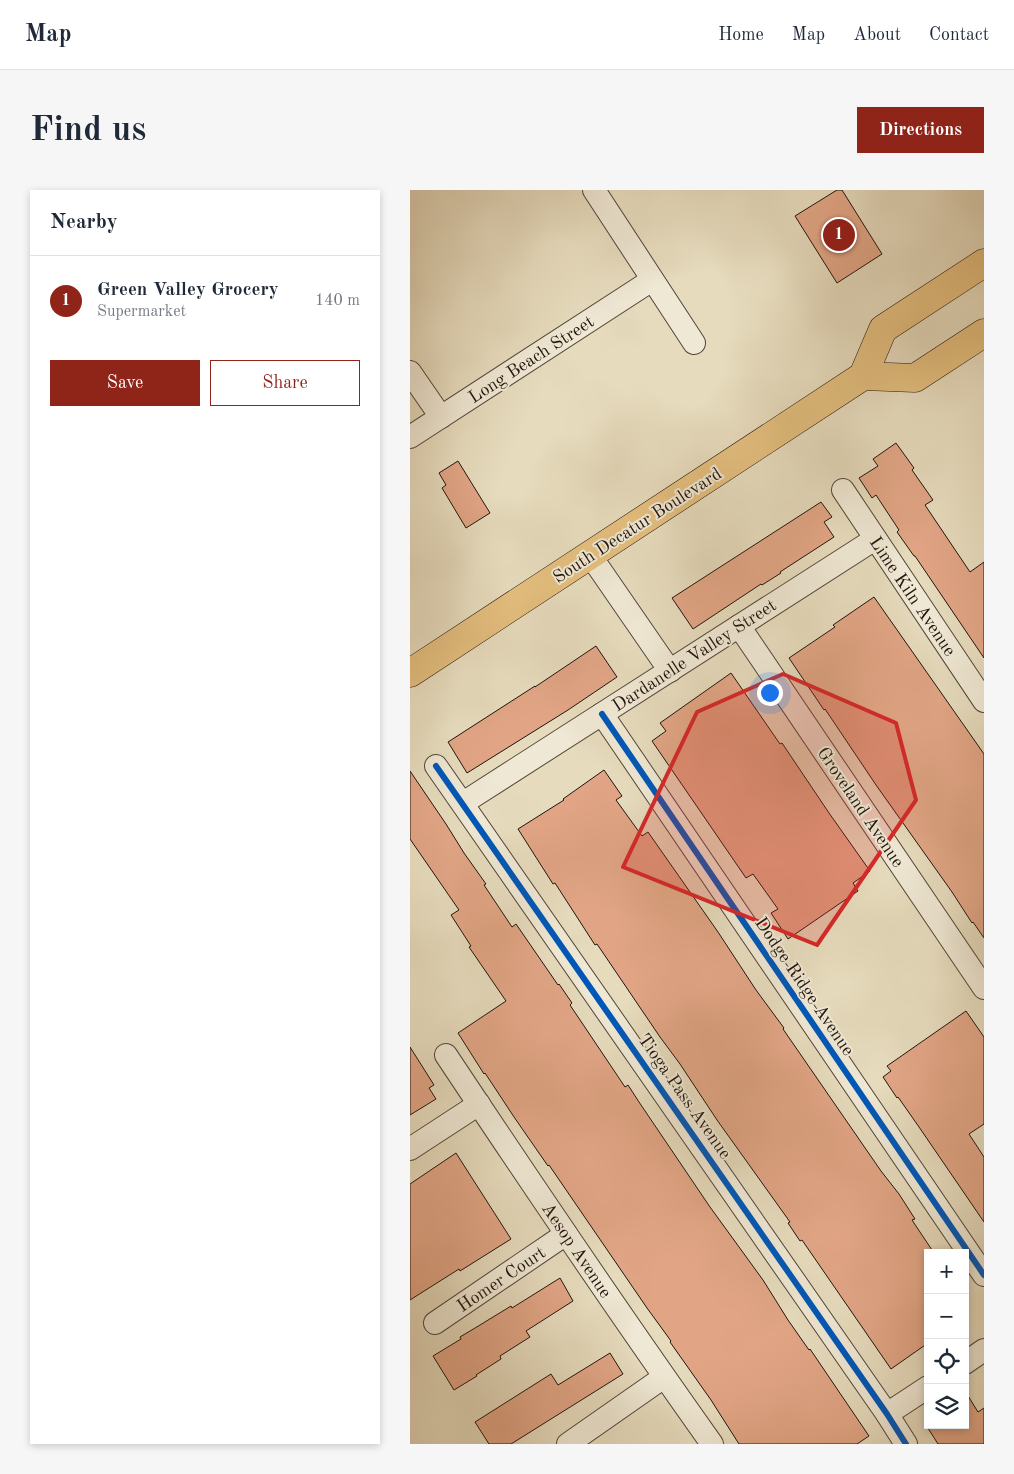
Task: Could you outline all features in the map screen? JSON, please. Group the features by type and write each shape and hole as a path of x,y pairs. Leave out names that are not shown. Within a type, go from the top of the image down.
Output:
{"main road":[{"path":"984,263 883,329 863,376 915,378 984,333"},
{"name":"South Decatur Boulevard","path":"410,673 863,376"}],"street":[{"path":"594,190 694,343"},
{"name":"Long Beach Street","path":"410,438 652,280"},
{"path":"410,372 441,418"},
{"name":"Lime Kiln Avenue","path":"842,490 984,701"},
{"name":"Dardanelle Valley Street","path":"463,803 875,539"},
{"path":"590,556 670,670"},
{"name":"Groveland Avenue","path":"738,626 984,988"},
{"name":"Dodge Ridge Avenue","path":"602,714 984,1275"},
{"name":"Tioga Pass Avenue","path":"436,766 906,1444"},
{"name":"Aesop Avenue","path":"446,1055 566,1234 712,1444"},
{"path":"410,1149 478,1104"},
{"name":"Homer Court","path":"435,1323 566,1234"},
{"path":"969,1360 984,1350"},
{"path":"568,1444 664,1377"},
{"path":"887,1414 924,1390"}],"highlighted area":[{"path":"783,674 896,723 916,800 817,945 623,867 697,712"}],"building":[{"path":"837,190 842,190 882,254 837,283 795,216"},
{"path":"896,443 933,500 925,505 970,572 984,562 984,658 897,532 899,530 876,495 872,498 859,478 878,466 873,459"},
{"path":"458,461 490,513 466,528 442,488 446,485 439,473"},
{"path":"821,502 832,517 824,522 834,537 693,629 672,598"},
{"path":"874,597 984,754 984,938 789,658 835,627 833,625"},
{"path":"596,646 617,677 467,773 448,742"},
{"path":"731,673 780,744 782,743 870,871 853,883 858,891 788,939 771,913 778,909 753,874 746,878 652,741 666,731 660,723"},
{"path":"604,770 622,796 616,800 642,836 648,832 915,1219 912,1220 931,1249 924,1249 924,1346 891,1369 802,1240 800,1241 788,1223 790,1222 717,1120 597,944 595,945 518,829"},
{"path":"410,771 486,884 484,885 512,927 516,924 559,984 572,1003 570,1005 625,1087 628,1085 869,1436 857,1444 739,1444 671,1341 484,1074 458,1033 506,1001 469,947 471,946 451,915 459,910 410,839"},
{"path":"966,1011 984,1037 984,1124 969,1134 984,1157 984,1222 883,1077 891,1071 887,1066"},
{"path":"410,1047 434,1085 429,1088 436,1099 410,1115"},
{"path":"456,1153 511,1239 410,1300 410,1184"},
{"path":"560,1278 573,1301 526,1331 530,1337 500,1356 501,1359 477,1376 454,1390 433,1356 461,1339 460,1337"},
{"path":"610,1353 623,1374 511,1444 489,1444 475,1422 551,1374 558,1385"},
{"path":"969,1397 978,1412 984,1408 984,1444 938,1444 929,1429 969,1429"}],"cycle path":[{"path":"602,714 984,1275"},
{"path":"436,766 906,1444"}],"place":[{"name":"Green Valley Grocery","path":"839,235"}]}
